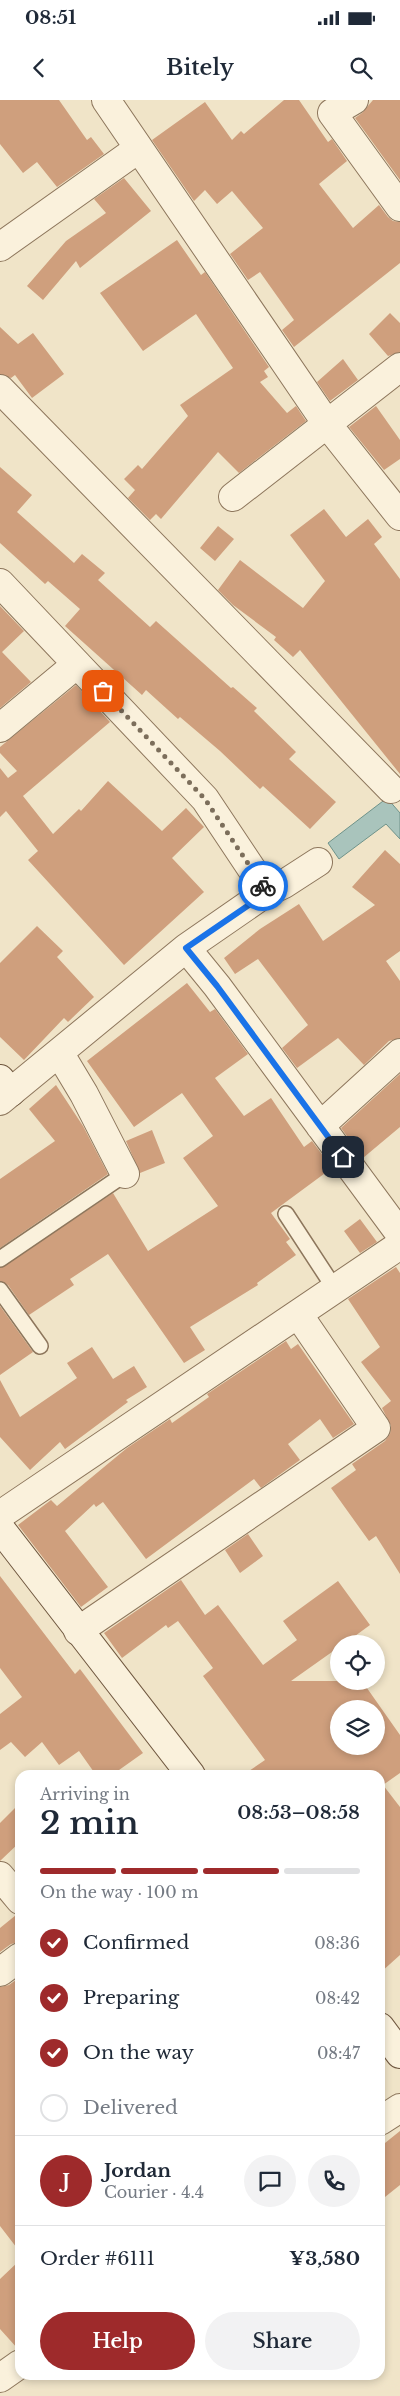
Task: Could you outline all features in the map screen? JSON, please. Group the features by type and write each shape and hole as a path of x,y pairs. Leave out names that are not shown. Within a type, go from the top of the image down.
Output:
{"street":[{"path":"106,100 328,424 400,516"},
{"path":"336,104 400,207"},
{"path":"0,247 138,149"},
{"path":"232,498 400,368"},
{"path":"0,390 391,789"},
{"path":"0,584 205,799 268,892"},
{"path":"0,728 77,664"},
{"path":"4,1091 60,1054 186,948 268,892 318,862"},
{"path":"186,948 217,986 400,1234"},
{"path":"320,1126 400,1053"},
{"path":"60,1054 84,1094 125,1174"},
{"path":"0,1515 400,1245"},
{"path":"78,1631 376,1428 298,1314"},
{"path":"0,1528 187,1770"},
{"path":"0,1876 15,1894"},
{"path":"0,1972 15,1961"},
{"path":"385,2034 400,2054"},
{"path":"385,2118 400,2108"},
{"path":"0,2378 15,2368"}],"lane":[{"path":"0,1259 125,1174"},
{"path":"286,1214 335,1289"},
{"path":"0,1290 40,1346"}],"water":[{"path":"387,798 400,813 400,839 386,824 339,859 328,843"}],"building":[{"path":"0,100 59,100 87,140 91,137 104,154 57,187 37,162 23,173 0,144"},
{"path":"284,100 299,100 328,142 332,139 347,161 319,184 353,228 379,205 388,217 393,221 400,222 400,263 294,347 282,330 294,320 260,272 248,280 230,254 263,228 232,191 217,204 205,190 194,201 152,140 205,102 232,140 241,131 244,134"},
{"path":"373,100 400,100 400,180 355,118"},
{"path":"124,178 151,211 80,268 76,261 43,300 27,286 66,241 106,213 94,199"},
{"path":"177,240 201,275 205,272 269,367 264,371 268,377 260,382 287,413 296,406 306,421 239,473 218,452 161,519 156,514 150,520 128,498 135,490 124,479 138,465 142,469 188,416 180,405 233,368 196,314 143,351 100,293"},
{"path":"390,313 400,323 400,352 388,356 369,334"},
{"path":"0,327 18,344 33,333 64,374 32,398 15,375 11,378 0,374"},
{"path":"343,359 358,380 330,401 317,382"},
{"path":"376,406 400,440 400,459 384,470 349,427"},
{"path":"0,467 32,495 17,512 74,563 82,554 105,573 98,580 150,627 156,621 231,688 233,687 257,708 254,711 296,752 289,759 336,802 310,829 263,786 260,789 180,717 178,719 146,690 142,695 65,626 80,609 48,581 45,584 0,543"},
{"path":"324,509 346,537 368,519 382,537 374,544 400,579 400,774 300,650 293,657 274,640 276,637 233,605 218,590 240,560 303,608 325,581 290,535"},
{"path":"218,526 234,539 215,561 200,548"},
{"path":"0,606 24,631 2,652 31,682 0,708"},
{"path":"76,685 110,722 23,796 53,834 79,809 81,811 108,781 162,831 186,808 204,827 172,858 204,892 124,965 28,860 38,851 6,811 0,817 0,768 8,778 17,771 0,753 0,747"},
{"path":"385,850 400,864 400,951 386,961 400,981 400,1038 389,1041 364,1065 338,1038 297,1068 282,1048 308,1025 258,959 235,974 224,958 260,929 299,904 323,941 375,905 352,887"},
{"path":"37,926 63,951 57,957 94,997 68,1022 64,1018 24,1060 0,1037 0,963"},
{"path":"187,983 210,1012 215,1009 248,1054 215,1078 244,1116 271,1098 304,1147 312,1141 332,1168 271,1213 290,1239 286,1242 296,1255 257,1283 258,1285 190,1327 205,1350 184,1363 108,1254 70,1279 74,1285 29,1315 8,1285 0,1281 0,1268 113,1193 148,1251 218,1206 183,1158 213,1136 182,1093 134,1127 87,1061"},
{"path":"400,1074 400,1127 363,1158 341,1128"},
{"path":"56,1085 83,1126 108,1174 0,1248 0,1179 55,1141 29,1109"},
{"path":"152,1130 165,1163 140,1173 126,1141"},
{"path":"360,1219 377,1242 360,1253 344,1231"},
{"path":"396,1267 400,1273 400,1574 376,1536 369,1541 331,1488 356,1470 352,1464 385,1441 390,1434 391,1426 382,1408 391,1401 361,1362 380,1347 348,1299"},
{"path":"0,1306 33,1352 0,1375"},
{"path":"286,1341 291,1349 298,1344 354,1424 333,1438 320,1419 288,1444 300,1460 261,1488 254,1479 146,1559 103,1502 96,1507 94,1504 65,1531 108,1587 81,1607 18,1525 51,1500 57,1506 127,1448 170,1419 172,1423 209,1397 207,1394"},
{"path":"92,1347 113,1379 134,1366 147,1387 126,1400 128,1402 65,1449 60,1442 30,1470 0,1437 0,1380 20,1417 77,1378 67,1363"},
{"path":"248,1534 263,1556 240,1573 225,1550"},
{"path":"0,1576 75,1674 80,1669 143,1753 119,1770 92,1770 79,1751 59,1765 42,1742 25,1757 11,1742 0,1750 0,1714 22,1697 0,1668"},
{"path":"181,1580 205,1615 218,1605 263,1665 297,1640 283,1621 338,1581 370,1625 356,1635 330,1635 330,1653 291,1681 330,1681 330,1690 368,1690 375,1700 330,1700 330,1755 385,1755 385,1714 400,1735 400,1773 385,1784 385,1770 250,1770 265,1760 203,1676 213,1668 178,1621 168,1628 166,1625 122,1658 104,1633"},
{"path":"385,1788 400,1807 400,1955 385,1968"},
{"path":"15,1808 15,1847 0,1861 0,1823"},
{"path":"15,1916 15,1943 0,1952 0,1928"},
{"path":"15,1981 15,2246 0,2226 0,1987 9,1985"},
{"path":"400,2131 400,2185 385,2197 385,2143"},
{"path":"15,2265 15,2346 0,2329 0,2279"}],"way so far":[{"path":"103,691 205,799 263,886"}],"route":[{"path":"263,886 268,892 186,948 217,986 343,1157"}]}
